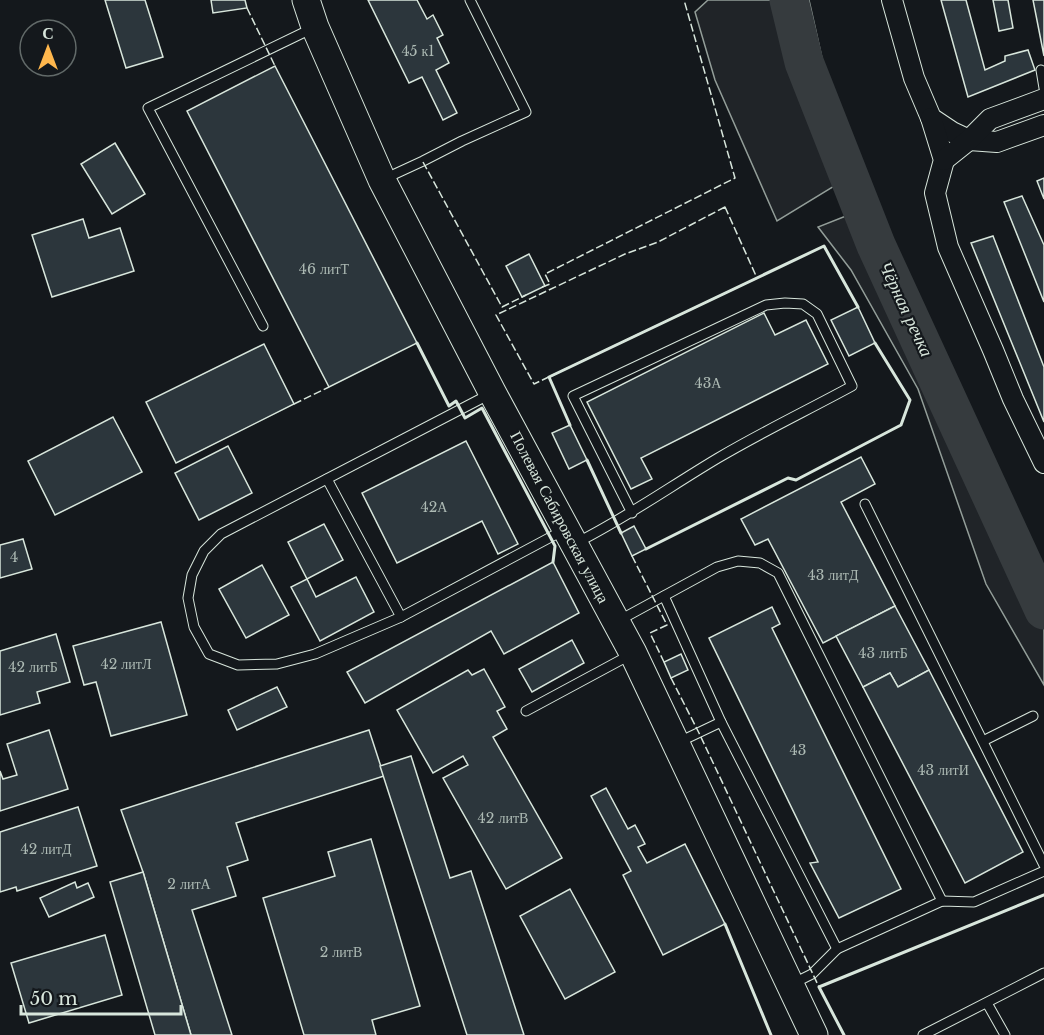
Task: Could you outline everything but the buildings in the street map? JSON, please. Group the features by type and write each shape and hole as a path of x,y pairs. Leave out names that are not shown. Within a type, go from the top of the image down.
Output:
{"street":[{"name":"Полевая Сабировская улица","path":"306,0 315,27 382,180 492,392 633,653 814,1035"},
{"path":"892,0 914,78 931,118 944,160"},
{"path":"1044,99 990,119 960,136 944,160 935,193 948,247 1013,399 1044,463"},
{"path":"931,118 960,136 998,141 1044,125"}],"lane":[{"path":"382,180 526,112 470,0"},
{"path":"263,326 148,108 315,27"},
{"path":"1041,70 1044,88"},
{"path":"492,392 221,534 204,551 192,575 188,598 194,627 209,654 238,665 277,664 315,654 401,617 571,537 615,523 632,513 719,457 852,386 817,314 803,304 766,305 573,396 632,513"},
{"path":"327,479 401,617"},
{"path":"865,504 1044,865"},
{"path":"616,622 717,567 738,561 760,563 778,573 942,901"},
{"path":"664,596 721,722 837,949"},
{"path":"526,711 633,653"},
{"path":"983,741 1033,716"},
{"path":"676,743 721,722"},
{"path":"789,984 812,974 837,949 942,901 974,902 1044,871"},
{"path":"923,1035 1044,973"},
{"path":"987,1003 1005,1035"}],"shaded area":[{"path":"708,0 809,0 822,58 859,171 777,221 715,80 695,12"},
{"path":"856,212 1035,608 1044,620 1044,685 986,584 918,389 851,270 818,227"}],"waterway":[{"name":"Чёрная речка","path":"789,0 804,62 876,245 1044,610"}],"fence":[{"path":"542,287 550,284 545,274 735,178 684,0"},
{"path":"247,8 275,66"},
{"path":"423,162 502,307 526,295"},
{"path":"725,207 757,278 534,384 496,315 625,254 658,242 725,207"},
{"path":"294,404 329,387"},
{"path":"632,556 667,625 650,633 664,662"},
{"path":"671,678 819,987"}],"wall":[{"path":"570,425 549,377 824,246 858,307"},
{"path":"417,343 449,406 456,401 465,418 482,408 555,546 553,562"},
{"path":"646,549 788,478 796,480 901,425 910,400 875,343"},
{"path":"587,460 621,533"},
{"path":"844,1035 819,987 1044,895"},
{"path":"725,924 771,1035"}]}
